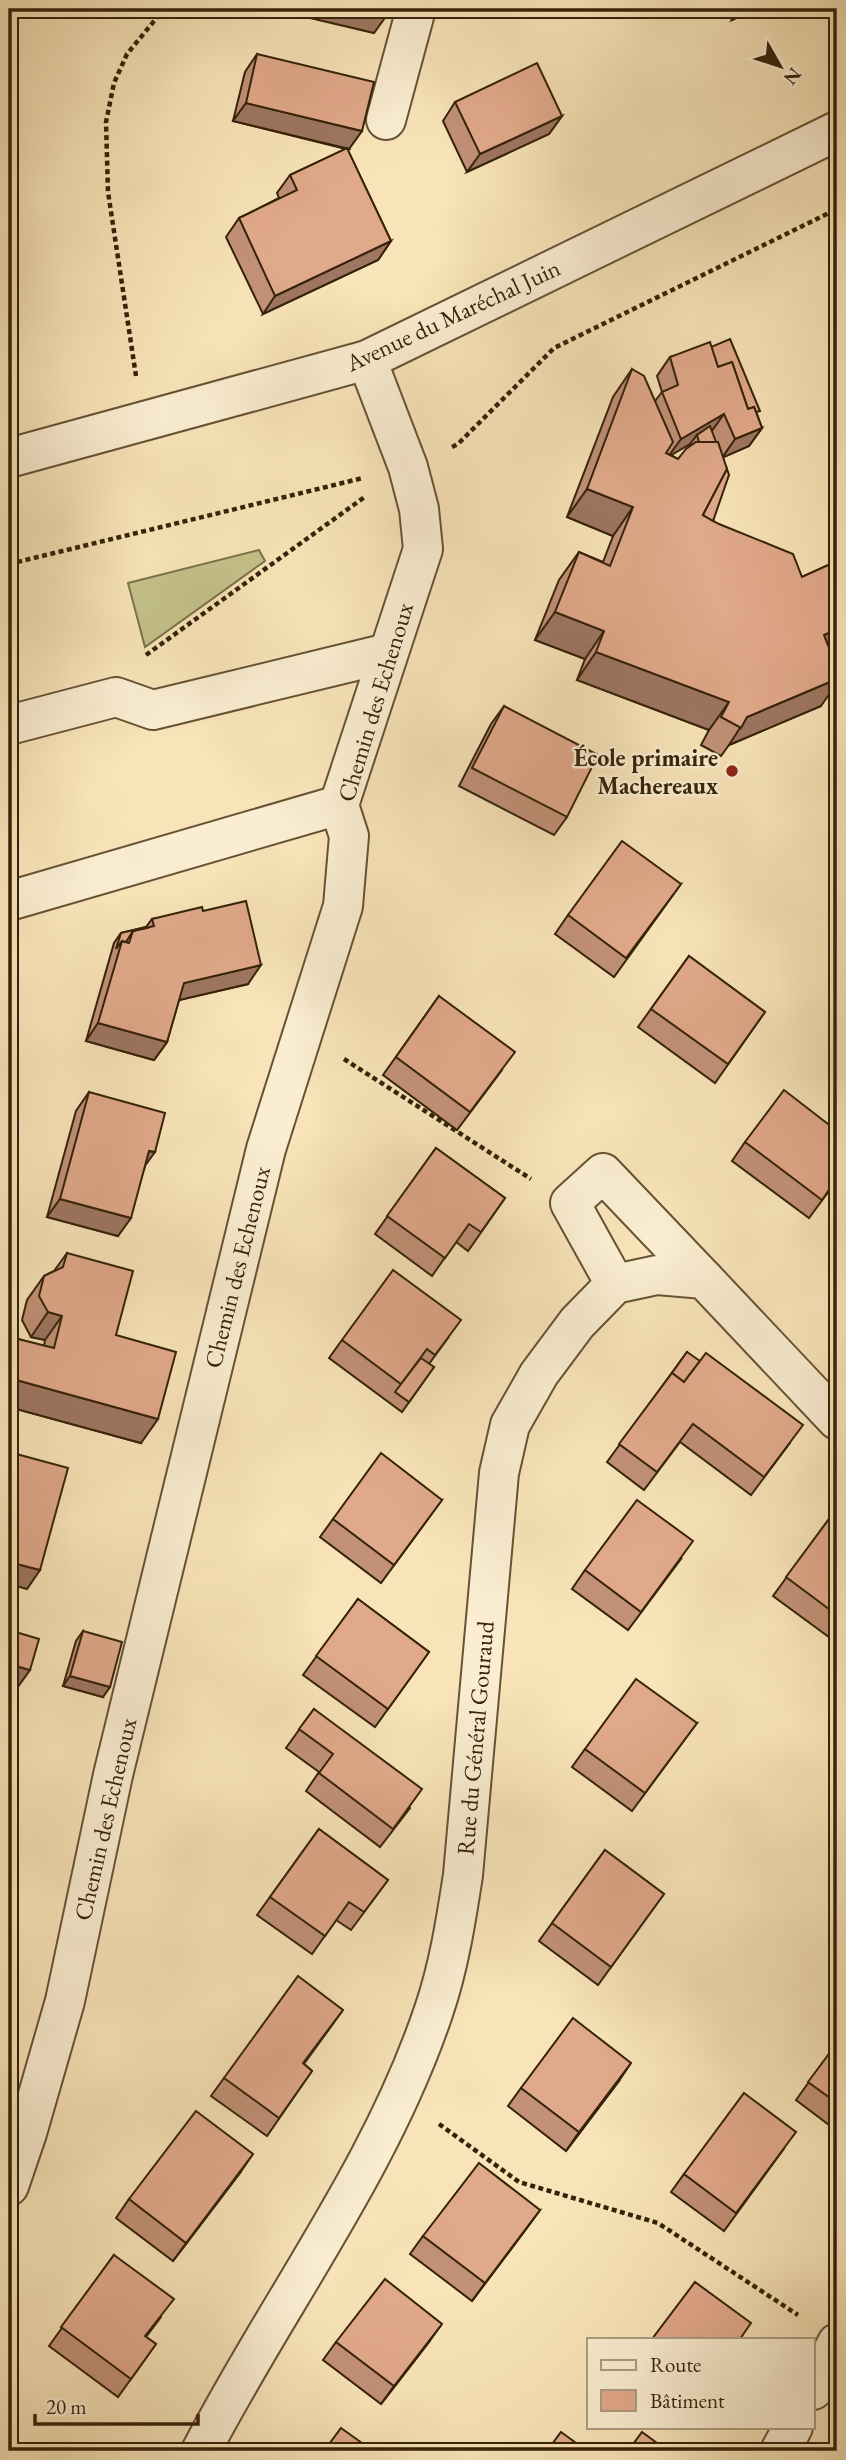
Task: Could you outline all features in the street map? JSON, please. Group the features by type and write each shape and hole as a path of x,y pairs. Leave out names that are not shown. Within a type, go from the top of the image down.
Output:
{"street":[{"path":"386,120 416,9"},
{"name":"Avenue du Maréchal Juin","path":"9,458 367,360 837,131"},
{"name":"Chemin des Echenoux","path":"9,2186 65,2001 113,1775 260,1175 342,906 349,836 339,805 423,549 419,509 408,467 367,360"},
{"path":"9,724 116,697 153,710 388,653"},
{"path":"9,901 339,805"},
{"path":"704,1279 657,1275 615,1284 570,1203 603,1173 704,1279 837,1420"},
{"name":"Rue du Général Gouraud","path":"201,2451 224,2406 369,2159 400,2096 434,2010 454,1937 464,1861 499,1473 510,1425 539,1374 577,1323 615,1284"},
{"path":"814,2388 837,2343"},
{"path":"780,2451 792,2428"}],"path":[{"path":"143,421 108,192 106,122 114,83 127,54 164,9"},
{"path":"116,697 139,660 408,467 458,444 554,348 837,209"},
{"path":"9,564 408,467"},
{"path":"303,1033 570,1203"},
{"path":"400,2096 519,2182 658,2223 804,2318"}],"shaded area":[{"path":"259,550 265,561 145,647 128,583"}],"building":[{"path":"361,9 389,9 387,15"},
{"path":"257,54 374,82 362,131 246,103"},
{"path":"537,63 562,116 480,154 455,102"},
{"path":"347,148 391,241 275,296 239,218 297,190 290,175"},
{"path":"730,339 760,411 756,412 754,407 748,409 732,362 718,367 711,347"},
{"path":"710,342 718,367 732,362 748,409 754,407 762,428 735,439 724,414 681,439 662,392 678,385 670,357"},
{"path":"632,369 644,376 673,442 666,453 678,459 696,442 718,442 727,469 703,515 793,554 802,577 837,561 837,629 824,635 837,668 837,679 747,717 741,728 721,717 729,702 596,652 604,631 555,612 579,552 610,566 633,507 587,489"},
{"path":"710,426 716,442 699,442 697,435"},
{"path":"727,469 729,475 713,521 703,515"},
{"path":"504,706 598,755 567,817 472,768"},
{"path":"622,841 681,884 626,958 568,915"},
{"path":"246,901 261,965 184,983 167,1042 98,1023 122,941 129,943 133,931 154,926 152,919 202,907 203,911"},
{"path":"146,927 133,931 126,942 122,941 116,949 121,933"},
{"path":"689,956 765,1012 728,1064 651,1009"},
{"path":"439,996 515,1052 470,1112 396,1057"},
{"path":"784,1090 837,1131 837,1178 822,1200 745,1142"},
{"path":"89,1092 165,1113 155,1152 149,1151 131,1218 60,1199"},
{"path":"436,1148 505,1198 481,1232 469,1224 445,1258 387,1216"},
{"path":"67,1253 133,1271 116,1335 176,1352 158,1419 9,1378 9,1358 14,1338 54,1348 62,1316 48,1312 39,1296 44,1276 63,1267"},
{"path":"393,1270 461,1320 435,1355 427,1349 401,1384 342,1340"},
{"path":"687,1352 700,1361 684,1382 672,1373"},
{"path":"706,1353 803,1425 764,1477 693,1424 657,1472 619,1444 672,1373 684,1382"},
{"path":"421,1358 434,1367 409,1402 395,1392"},
{"path":"9,1452 68,1468 40,1570 9,1562"},
{"path":"381,1453 442,1500 394,1565 333,1519"},
{"path":"637,1500 693,1541 641,1612 585,1570"},
{"path":"829,1519 837,1525 837,1615 786,1577"},
{"path":"358,1599 429,1652 388,1709 316,1656"},
{"path":"9,1630 39,1639 30,1670 9,1664"},
{"path":"83,1631 122,1642 110,1687 70,1676"},
{"path":"636,1679 697,1723 645,1793 585,1749"},
{"path":"314,1709 422,1789 393,1829 319,1773 333,1754 299,1729"},
{"path":"319,1829 388,1880 364,1912 349,1902 325,1936 270,1897"},
{"path":"605,1850 664,1894 611,1967 552,1923"},
{"path":"298,1976 343,2010 303,2063 312,2071 279,2118 224,2078"},
{"path":"573,2018 631,2063 579,2132 521,2088"},
{"path":"837,2043 837,2103 808,2082"},
{"path":"744,2093 796,2132 736,2213 684,2174"},
{"path":"196,2111 253,2154 186,2243 129,2199"},
{"path":"479,2163 540,2210 485,2283 423,2236"},
{"path":"114,2255 174,2299 145,2336 156,2344 131,2379 61,2327"},
{"path":"385,2279 442,2324 394,2386 336,2342"},
{"path":"695,2282 751,2323 741,2338 653,2338"},
{"path":"341,2428 373,2451 324,2451"},
{"path":"561,2432 587,2451 547,2451"},
{"path":"642,2432 668,2451 628,2451"},
{"path":"54,2446 54,2451 9,2451 9,2449"}],"place":[{"name":"École primaire Machereaux","path":"732,771"}]}
